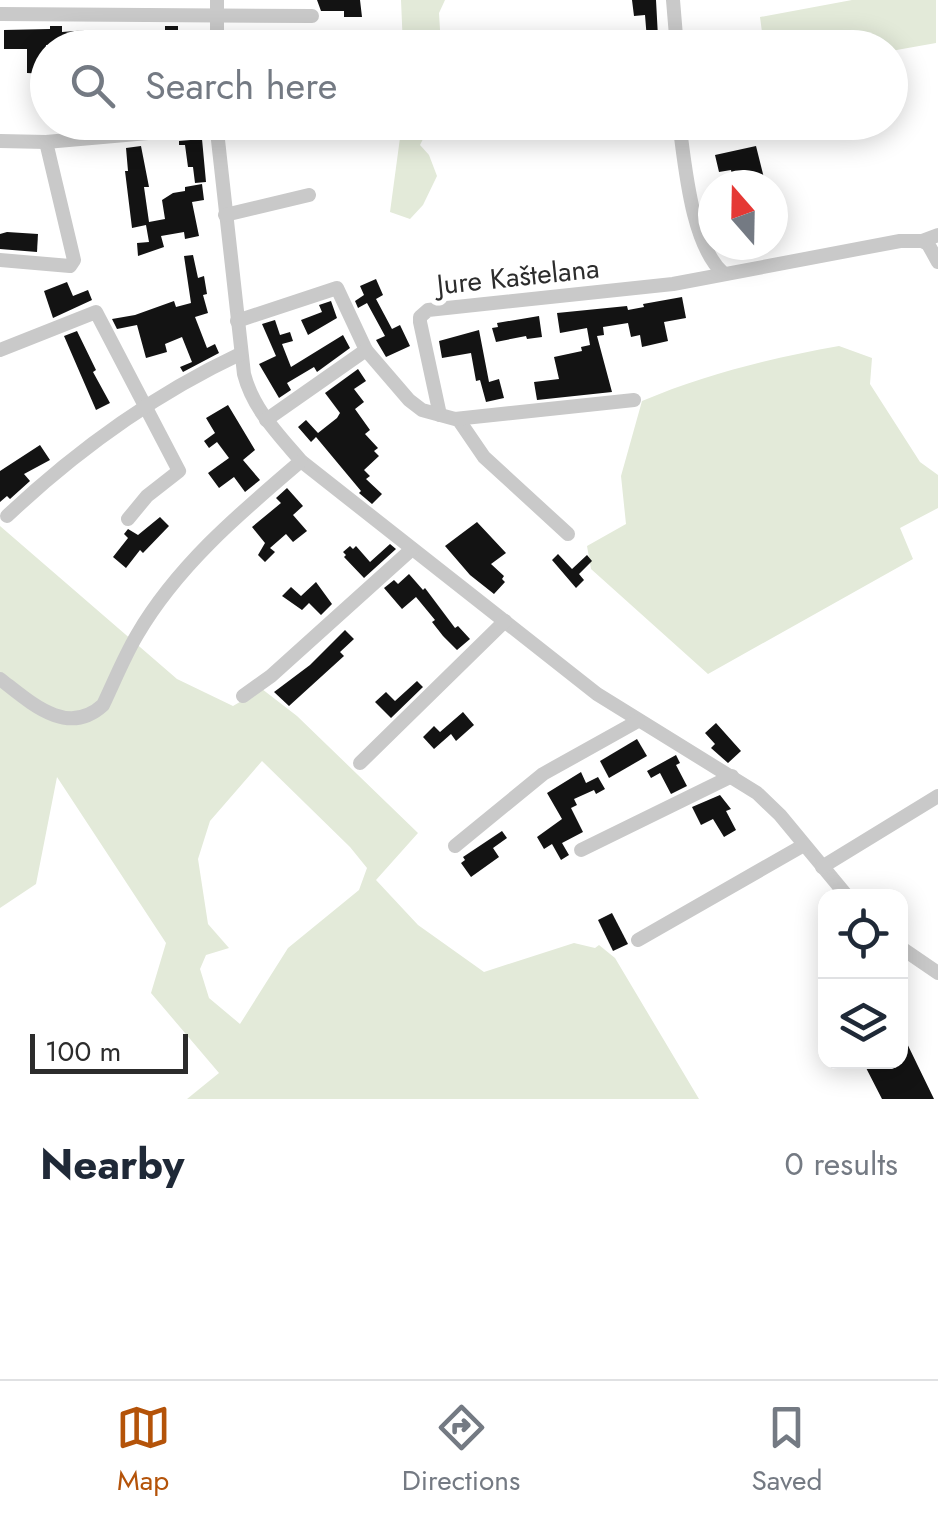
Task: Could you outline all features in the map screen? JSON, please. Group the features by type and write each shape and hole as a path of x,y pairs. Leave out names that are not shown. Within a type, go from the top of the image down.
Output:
{"street":[{"path":"673,0 675,30"},
{"path":"0,14 218,7 312,16"},
{"path":"0,141 66,140"},
{"path":"217,140 240,354 250,393 266,420 301,461 579,681 732,776 769,804 840,889"},
{"path":"682,140 694,209 710,261 723,272"},
{"path":"0,260 58,267 70,266 74,260 46,142"},
{"path":"224,214 310,195"},
{"name":"Jure Kaštelana","path":"440,415 420,322 428,310 674,284 938,235"},
{"path":"922,240 938,262"},
{"path":"703,278 710,261"},
{"path":"237,321 337,288 366,350 409,400 422,410 458,419 634,400"},
{"path":"0,350 96,312 179,471 147,496 128,519"},
{"path":"266,420 366,350"},
{"path":"8,516 66,464 144,405 240,354"},
{"path":"458,419 484,457 568,534"},
{"path":"0,679 46,714 67,719 89,717 103,705 137,635 160,600 222,530 301,461"},
{"path":"243,696 271,676 412,549"},
{"path":"360,763 505,621"},
{"path":"455,846 543,774 638,721"},
{"path":"581,850 732,776"},
{"path":"822,868 938,796"},
{"path":"638,940 804,845"},
{"path":"908,952 938,973"}],"green space":[{"path":"401,0 445,0 439,13 440,30 402,30"},
{"path":"852,0 936,0 936,43 908,48 908,30 762,30 760,17"},
{"path":"400,140 422,140 420,145 429,155 437,176 423,205 410,219 390,212"},
{"path":"839,346 872,358 870,384 920,462 938,475 938,508 900,528 913,559 708,674 591,569 587,546 626,524 621,476 642,401 739,368"},
{"path":"0,526 177,679 233,706 262,689 297,716 418,833 376,880 418,925 484,972 574,943 595,948 599,945 615,958 699,1099 187,1099 219,1073 151,993 166,943 57,777 36,884 0,908","holes":["262,761 367,868 359,890 288,948 240,1024 209,998 200,969 206,955 229,948 208,924 198,859 210,821"]}],"building":[{"path":"317,0 360,0 362,17 344,17 344,11 321,11"},
{"path":"632,0 656,0 658,30 646,30 645,15 634,16"},
{"path":"62,26 62,30 30,30 30,73 27,49 4,49 4,30"},
{"path":"202,140 206,182 195,183 185,145 179,145 179,141"},
{"path":"141,146 149,187 144,187 149,222 165,219 162,200 185,191 185,187 202,184 204,200 192,202 199,236 185,239 184,232 161,236 164,247 138,256 137,243 149,242 146,225 132,228 125,171 126,148"},
{"path":"756,146 762,170 719,170 715,155"},
{"path":"0,234 38,234 37,252 0,249"},
{"path":"193,255 198,278 204,276 207,294 203,295 208,313 195,317 207,348 215,344 219,353 183,372 180,367 192,362 182,337 165,344 167,352 146,358 137,325 117,329 112,319 174,301 176,307 191,303 184,256"},
{"path":"376,279 383,295 376,299 392,329 400,325 410,346 386,357 376,340 385,336 367,303 358,308 355,301 364,295 360,286"},
{"path":"67,282 73,296 88,290 92,300 53,318 44,291"},
{"path":"682,297 686,318 664,322 668,341 642,347 640,335 631,337 628,323 603,327 604,335 597,336 612,392 537,400 534,382 559,379 554,357 582,351 581,347 590,345 587,328 560,333 557,313 627,306 628,310"},
{"path":"331,301 337,318 308,335 301,320 322,312 319,305"},
{"path":"539,316 542,337 496,342 492,328 498,327 497,323"},
{"path":"275,320 280,335 290,332 293,341 282,344 291,367 343,335 350,348 317,372 314,367 287,383 291,390 279,398 259,364 276,356 262,324"},
{"path":"479,330 489,382 499,379 504,398 486,402 480,380 476,381 471,353 442,358 439,341"},
{"path":"77,331 110,403 96,410 64,336"},
{"path":"358,369 366,381 354,389 364,402 355,409 370,430 365,434 378,448 374,451 379,456 364,470 370,476 366,479 382,494 372,504 316,437 311,442 298,427 306,420 318,433 337,418 340,413 325,393"},
{"path":"228,405 255,450 243,460 260,480 245,492 234,477 219,488 208,473 229,458 217,442 209,448 204,441 215,433 206,418"},
{"path":"40,445 50,460 24,474 30,481 10,499 7,496 0,502 0,471"},
{"path":"287,488 303,506 293,515 307,531 293,542 286,534 270,548 275,552 265,562 258,555 265,543 252,527 281,503 276,498"},
{"path":"160,517 169,526 143,553 140,550 126,568 113,557 128,538 124,534 128,529 138,535"},
{"path":"477,522 506,553 491,564 505,582 494,594 470,575 445,546"},
{"path":"390,544 396,549 364,578 344,557 343,552 356,546 370,562"},
{"path":"558,554 572,569 587,555 592,561 579,574 584,580 576,588 552,560"},
{"path":"409,574 425,588 455,628 458,626 470,639 457,650 416,597 402,609 384,588 394,580 398,584"},
{"path":"316,582 332,604 321,615 309,603 302,610 282,596 291,587 301,596"},
{"path":"345,630 354,639 340,652 344,656 289,706 274,692 310,665"},
{"path":"417,681 423,687 391,718 375,702 386,692 395,701"},
{"path":"463,712 474,725 456,741 451,734 434,749 423,737 434,726 440,732"},
{"path":"716,723 741,751 728,763 711,748 715,744 705,733"},
{"path":"637,739 647,756 609,778 600,761"},
{"path":"676,755 680,763 676,765 687,786 671,794 660,773 651,778 647,771"},
{"path":"581,772 586,783 598,777 605,789 574,799 577,805 571,808 583,832 562,843 569,855 561,860 552,844 544,849 537,837 562,819 547,793"},
{"path":"720,795 731,809 726,811 736,830 724,837 713,819 701,825 692,807"},
{"path":"502,831 507,838 493,848 499,857 471,877 461,863 463,857"},
{"path":"612,913 628,944 613,951 598,920"},
{"path":"908,1045 934,1099 882,1099 867,1069 908,1069"}]}
